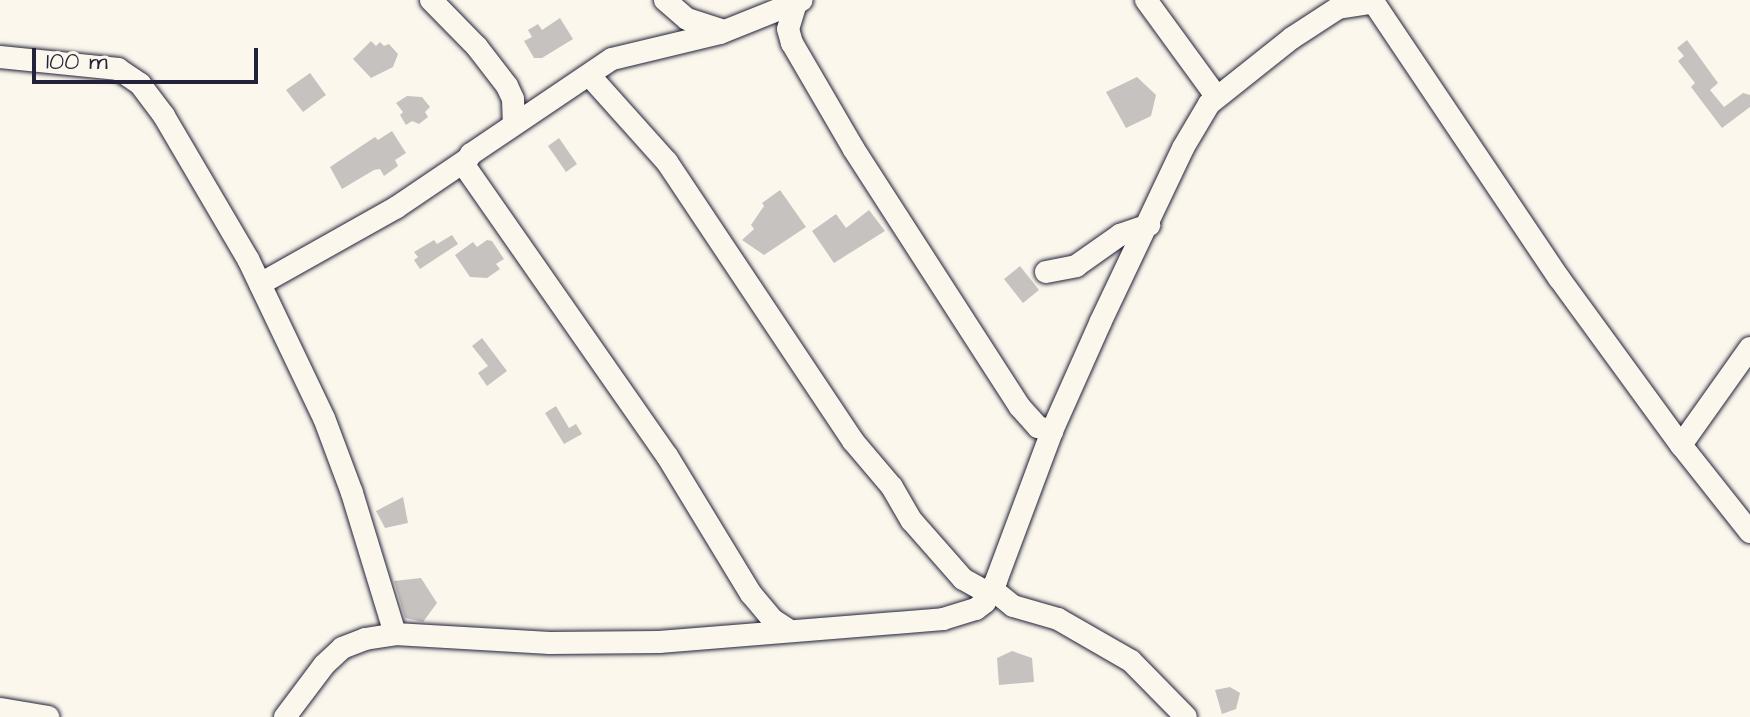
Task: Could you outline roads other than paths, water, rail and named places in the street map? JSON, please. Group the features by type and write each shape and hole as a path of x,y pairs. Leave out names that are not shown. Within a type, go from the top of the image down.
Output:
{"street":[{"path":"431,0 477,47 507,86 513,99 514,124"},
{"path":"665,0 687,19 725,31"},
{"path":"1146,0 1216,96"},
{"path":"285,717 324,665 342,648 365,639 395,634 603,644 713,639 787,629 943,619 969,613 991,591 1052,431 1183,148 1216,96 1338,8 1373,1 1487,175 1681,445 1750,532"},
{"path":"260,284 397,207 612,59 725,31 799,2"},
{"path":"799,2 788,29 792,43 853,148 1020,407 1038,427 1052,431"},
{"path":"0,57 103,66 133,78 164,116 197,168 260,284 324,418 352,493 395,634"},
{"path":"590,76 667,162 853,441 892,487 912,521 963,579 991,591 1013,606 1058,619 1131,661 1186,717"},
{"path":"465,161 465,169 667,456 751,594 773,620 787,629"},
{"path":"1046,272 1076,266 1120,235 1149,225"},
{"path":"1681,445 1750,348"},
{"path":"0,709 48,717"}]}
